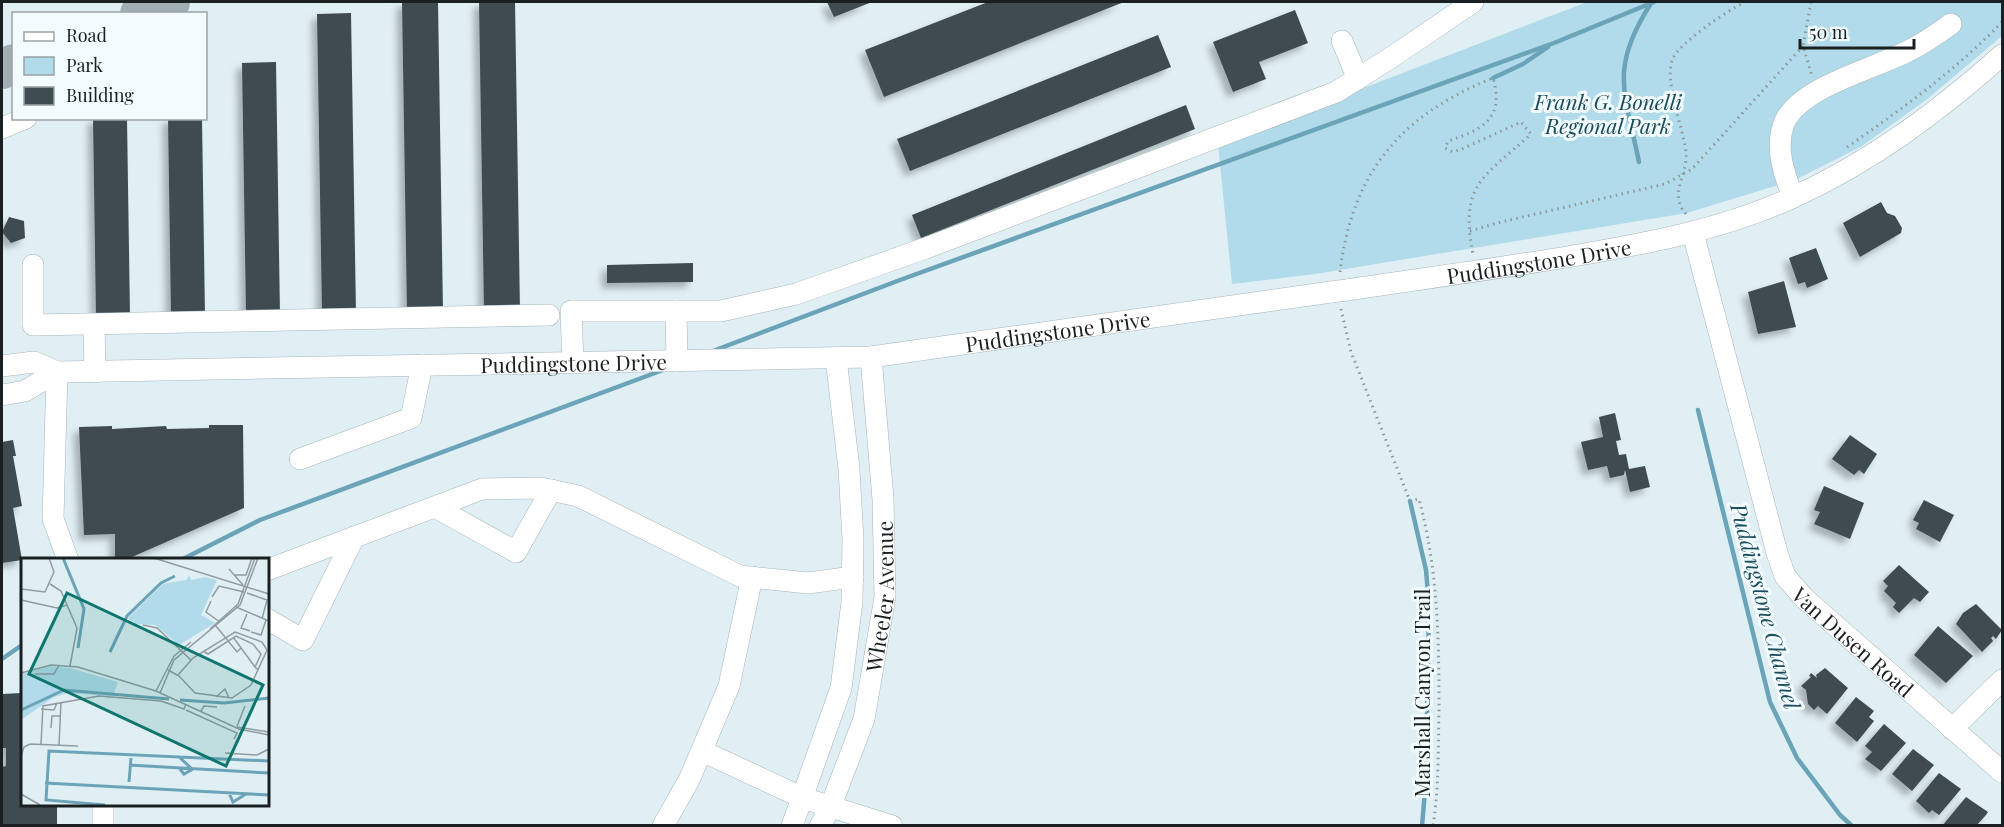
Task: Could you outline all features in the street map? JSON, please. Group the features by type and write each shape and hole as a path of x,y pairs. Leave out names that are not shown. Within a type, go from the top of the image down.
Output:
{"street":[{"path":"573,363 570,311 721,311 796,294 1336,92 1473,2"},
{"path":"1793,197 1783,173 1780,142 1785,121 1799,104 1817,92 1911,50 1951,24"},
{"path":"1342,41 1358,79"},
{"name":"Puddingstone Drive","path":"2,366 34,362 57,372 95,372 871,357 1476,271 1621,248 1693,233 1793,197 1855,166 1900,139 1951,102 2002,55"},
{"path":"2,128 21,120"},
{"name":"Van Dusen Road","path":"1693,233 1785,576 1804,598 2002,772"},
{"path":"33,265 33,325 549,315"},
{"path":"676,311 677,361"},
{"path":"94,324 95,372"},
{"name":"Wheeler Avenue","path":"825,817 864,718 885,597 883,500 871,357"},
{"name":"Wheeler Avenue","path":"792,825 841,688 852,602 849,468 836,358"},
{"path":"300,459 411,418 422,365"},
{"path":"2,395 25,391 57,372"},
{"path":"57,372 53,519 67,558"},
{"path":"268,570 482,489 541,488 578,496 740,576 808,583 853,577"},
{"path":"435,507 516,552 551,490"},
{"path":"268,620 303,640 354,537"},
{"path":"663,825 690,778 729,686 752,577"},
{"path":"1952,729 2002,680"},
{"path":"702,751 803,798 825,817 892,825"},
{"path":"103,825 104,806"}],"path":[{"path":"1811,2 1803,46 1817,92"},
{"path":"1470,231 1665,184 1692,169 1803,46"},
{"path":"1476,271 1470,231 1470,201 1479,182 1532,134 1521,122 1462,149 1453,152 1445,148 1448,141 1477,130 1492,118 1497,99 1494,78"},
{"name":"Marshall Canyon Trail","path":"1410,501 1419,499 1431,544 1437,589 1438,750 1433,825"}],"green space":[{"name":"Frank G. Bonelli Regional Park","path":"1587,2 2002,2 2002,36 1926,100 1862,146 1795,180 1687,213 1315,274 1232,284 1218,144"}],"building":[{"path":"402,2 438,2 443,312 407,313"},
{"path":"479,2 515,2 520,311 484,311"},
{"path":"827,2 872,2 834,17"},
{"path":"988,2 1124,2 884,97 865,50"},
{"path":"1295,10 1308,43 1259,62 1266,79 1233,92 1213,42"},
{"path":"351,13 356,314 322,314 317,14"},
{"path":"1158,35 1171,67 910,171 897,139"},
{"path":"276,62 280,315 246,315 242,63"},
{"path":"1186,105 1195,129 921,238 912,215"},
{"path":"93,120 127,120 130,317 96,318"},
{"path":"168,120 202,120 205,316 171,316"},
{"path":"1881,202 1887,213 1895,216 1902,228 1901,233 1860,257 1843,223"},
{"path":"9,217 24,221 25,238 11,243 2,232"},
{"path":"1816,248 1828,279 1807,288 1805,282 1798,284 1789,258"},
{"path":"693,263 693,282 607,283 607,265"},
{"path":"1784,281 1796,327 1758,334 1748,292"},
{"path":"1615,413 1621,440 1616,441 1619,455 1626,454 1629,469 1645,466 1650,487 1630,492 1625,470 1624,475 1610,478 1607,466 1588,470 1581,442 1603,437 1599,417"},
{"path":"209,425 243,425 244,508 130,558 115,558 115,534 84,535 79,427 209,428"},
{"path":"1850,435 1877,454 1864,474 1859,470 1854,475 1832,459"},
{"path":"13,440 16,456 13,456 22,506 13,508 21,560 2,563 2,442"},
{"path":"1824,486 1864,503 1850,539 1814,524 1820,512 1814,510"},
{"path":"1924,500 1954,515 1940,542 1916,529 1919,523 1913,520"},
{"path":"1899,565 1929,592 1920,602 1914,598 1899,613 1893,607 1896,603 1884,591 1888,586 1883,581"},
{"path":"1976,604 2002,630 1996,639 1993,636 1991,638 1993,641 1982,652 1956,624 1963,613"},
{"path":"1938,626 1973,656 1946,683 1914,655"},
{"path":"1825,668 1848,688 1827,714 1818,706 1814,710 1808,704 1806,690 1801,686 1811,677 1809,676 1811,673 1817,678 1816,675"},
{"path":"21,693 21,806 57,806 57,826 2,826 2,767 6,766 6,748 2,748 2,694"},
{"path":"1856,697 1874,711 1869,717 1874,721 1857,742 1835,723"},
{"path":"1884,724 1906,743 1881,771 1865,759 1872,752 1865,746"},
{"path":"1913,749 1934,765 1912,791 1892,774"},
{"path":"1939,773 1961,789 1939,815 1932,810 1929,813 1916,801"},
{"path":"1966,797 1988,812 1986,815 1976,826 1942,826"}],"waterway":[{"path":"713,351 900,280 1554,43 1654,2"},
{"name":"Puddingstone Channel","path":"1639,162 1626,99 1625,65 1637,27 1650,5"},
{"path":"1493,78 1523,64 1548,47"},
{"path":"185,558 260,520 663,370"},
{"name":"Puddingstone Channel","path":"1698,410 1770,702 1797,758 1840,815 1852,826"},
{"path":"1410,501 1426,570 1429,606 1426,779 1422,826"},
{"path":"2,659 21,646"}],"taxiway":[{"path":"145,12 170,2"},
{"path":"2,69 12,65"}]}
